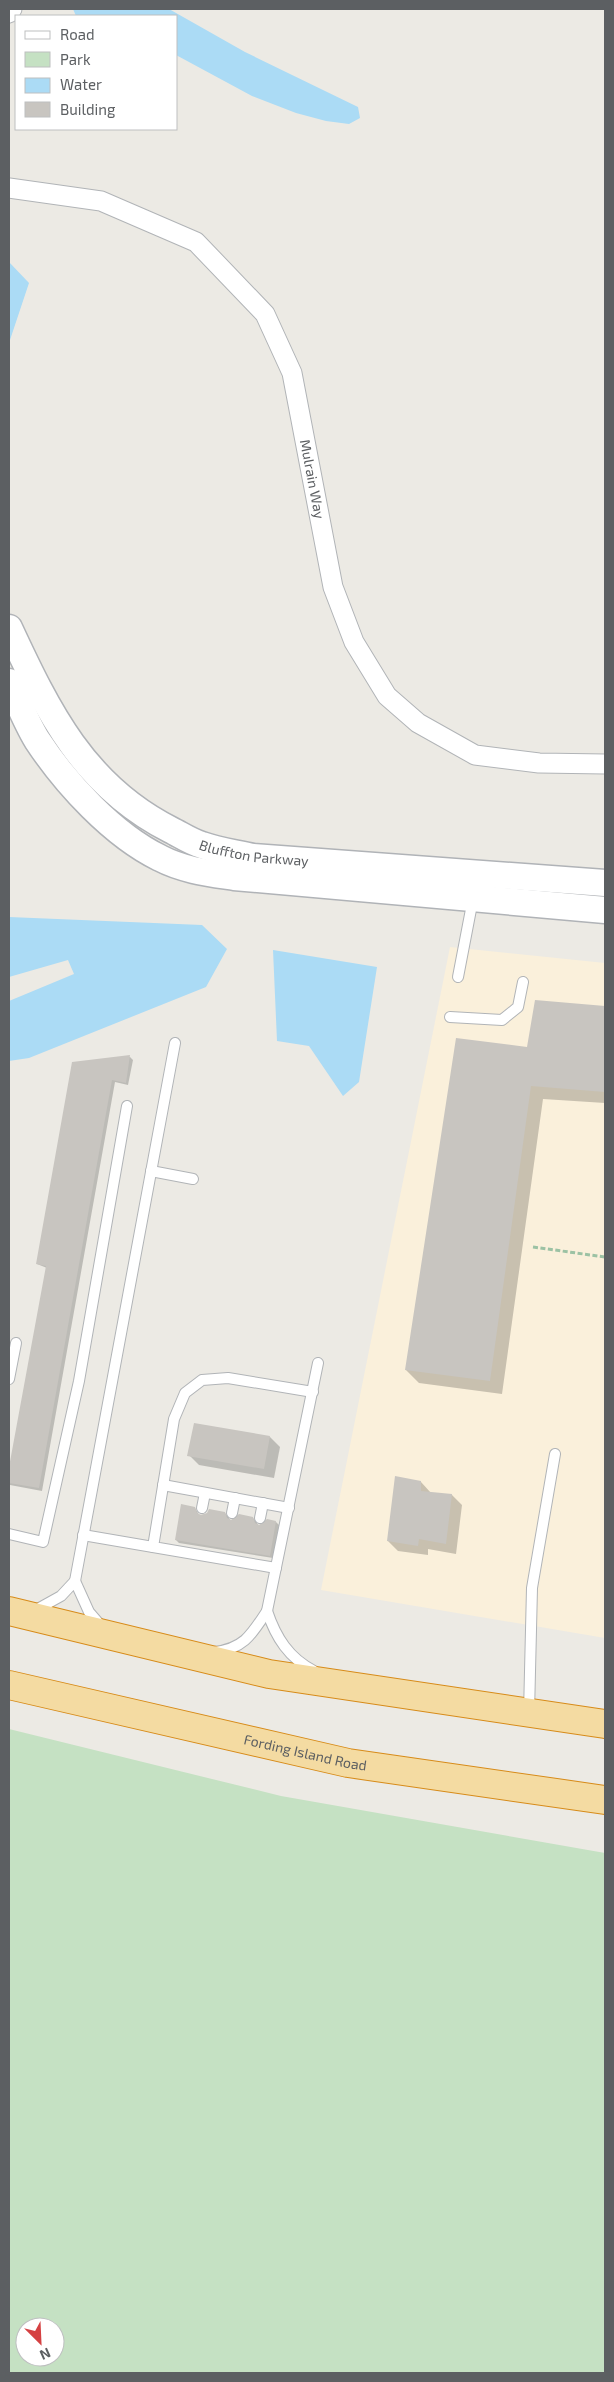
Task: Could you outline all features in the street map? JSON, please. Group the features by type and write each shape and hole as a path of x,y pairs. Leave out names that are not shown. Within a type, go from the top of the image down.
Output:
{"highway":[{"path":"17,1613 269,1674 605,1724"},
{"name":"Fording Island Road","path":"9,1685 348,1763 605,1800"},
{"path":"489,1783 605,1784"}],"main road":[{"name":"Bluffton Parkway","path":"9,628 41,696 78,754 117,794 153,821 200,845 254,857 605,883"},
{"name":"Bluffton Parkway","path":"9,682 36,739 71,785 122,834 160,858 194,871 234,877 605,910"}],"street":[{"path":"9,13 12,9"},
{"name":"Mulrain Way","path":"9,188 100,201 196,242 265,314 292,373 333,588 354,642 387,696 418,723 475,755 539,763 605,764"}],"lane":[{"path":"458,977 474,897"},
{"path":"450,1016 502,1020 518,1007 523,982"},
{"path":"17,1613 61,1596 75,1581 175,1043"},
{"path":"9,1534 43,1542 79,1381 127,1106"},
{"path":"151,1172 193,1179"},
{"path":"9,1380 16,1343"},
{"path":"184,1653 217,1652 235,1646 249,1639 267,1612 318,1363"},
{"path":"153,1547 174,1419 185,1393 202,1380 228,1378 313,1392"},
{"path":"529,1714 532,1588 555,1454"},
{"path":"163,1485 289,1508"},
{"path":"202,1508 205,1493"},
{"path":"232,1513 235,1498"},
{"path":"260,1518 263,1504"},
{"path":"83,1535 153,1547 196,1549 252,1558 276,1568"},
{"path":"75,1581 89,1612 110,1635"},
{"path":"267,1612 274,1632 284,1647 301,1664 341,1685"}],"path":[{"path":"533,1247 605,1257"}],"shaded area":[{"path":"450,947 605,963 605,1638 321,1590"}],"green space":[{"path":"9,1729 281,1796 605,1853 605,2373 9,2373"}],"water":[{"path":"73,9 169,9 245,52 358,107 360,118 349,124 326,121 296,113 252,96 178,56 178,15 76,15"},
{"path":"9,262 29,283 9,343"},
{"path":"9,917 202,925 227,949 206,987 29,1058 9,1061 9,1001 74,974 68,960 9,977"},
{"path":"273,950 377,967 359,1082 343,1096 309,1046 277,1041"}],"building":[{"path":"535,1000 605,1006 605,1092 531,1086 490,1381 405,1370 456,1038 527,1047"},
{"path":"130,1055 126,1083 112,1080 39,1488 9,1483 9,1467 46,1266 36,1264 72,1062"},
{"path":"194,1423 270,1436 264,1469 187,1456"},
{"path":"395,1476 421,1481 421,1491 452,1494 446,1544 419,1539 418,1546 387,1541"},
{"path":"181,1504 195,1507 197,1513 201,1515 207,1513 209,1509 225,1512 227,1518 231,1520 239,1514 253,1517 255,1523 259,1525 267,1519 276,1521 270,1556 175,1540"}]}
